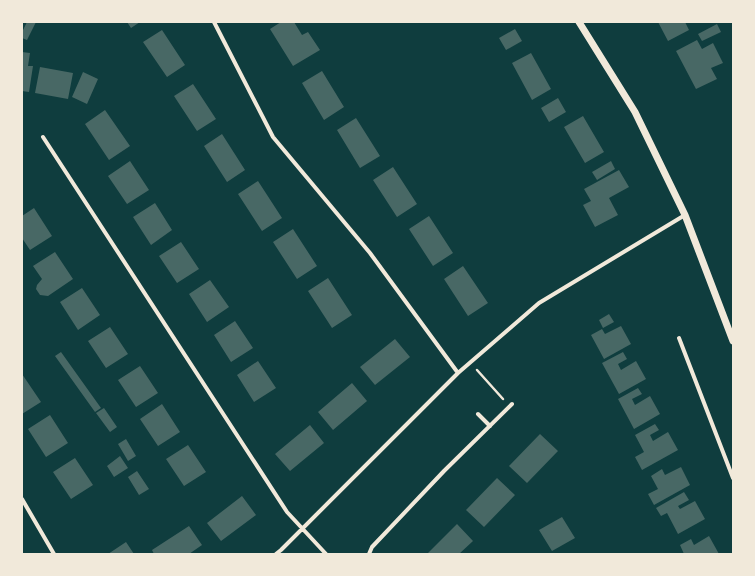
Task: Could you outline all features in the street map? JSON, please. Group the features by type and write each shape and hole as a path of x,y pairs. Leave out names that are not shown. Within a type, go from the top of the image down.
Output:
{"street":[{"path":"214,22 273,137 370,253 458,373"},
{"path":"578,22 635,112 685,215 733,341"},
{"path":"43,137 288,512 326,554"},
{"path":"276,554 458,373 539,303 685,215"},
{"path":"678,338 733,478"},
{"path":"369,554 372,547 444,471 511,405"},
{"path":"478,414 490,426"},
{"path":"22,499 54,554"}],"path":[{"path":"470,363 511,405"}],"building":[{"path":"27,22 36,22 27,40 22,38 22,32"},
{"path":"127,22 140,22 131,28"},
{"path":"281,22 294,22 302,35 308,32 320,50 293,66 270,29"},
{"path":"658,22 685,22 689,30 668,41"},
{"path":"717,24 721,32 702,41 698,34"},
{"path":"515,29 522,41 506,50 499,38"},
{"path":"162,30 185,65 167,77 143,42"},
{"path":"697,40 702,49 713,43 723,63 711,68 717,79 696,89 676,51"},
{"path":"22,52 30,53 28,66 33,66 29,92 22,91"},
{"path":"531,53 551,89 532,100 512,63"},
{"path":"40,67 73,73 68,99 35,93"},
{"path":"322,71 344,107 324,120 302,83"},
{"path":"83,72 98,79 87,104 72,97"},
{"path":"193,84 216,119 197,131 174,96"},
{"path":"558,98 566,112 549,122 541,108"},
{"path":"105,110 130,146 109,160 85,124"},
{"path":"583,116 604,152 585,163 564,127"},
{"path":"356,118 380,156 360,168 337,130"},
{"path":"222,134 245,170 227,182 204,146"},
{"path":"130,161 149,190 127,204 108,176"},
{"path":"611,161 615,169 597,180 592,172"},
{"path":"393,167 417,204 397,217 373,180"},
{"path":"619,170 629,187 609,198 618,215 595,227 583,205 591,201 584,189"},
{"path":"258,181 282,218 262,231 238,194"},
{"path":"155,203 172,230 151,245 133,217"},
{"path":"34,208 52,236 30,250 22,238 22,216"},
{"path":"429,216 453,253 433,266 409,229"},
{"path":"293,229 317,266 297,279 273,242"},
{"path":"181,242 199,269 177,283 159,256"},
{"path":"55,252 73,279 48,296 40,295 36,289 37,285 42,279 33,266"},
{"path":"463,266 488,303 468,316 444,279"},
{"path":"328,278 352,315 332,328 308,291"},
{"path":"210,280 229,307 207,322 189,294"},
{"path":"82,288 100,315 78,330 60,302"},
{"path":"609,314 614,322 603,328 599,320"},
{"path":"235,321 253,348 231,362 214,335"},
{"path":"621,326 631,344 604,359 591,335 602,329 605,334"},
{"path":"110,327 128,354 106,368 88,341"},
{"path":"395,339 410,357 375,385 360,367"},
{"path":"61,352 101,408 95,412 55,356"},
{"path":"623,352 627,359 618,364 621,370 636,361 646,379 619,394 602,363"},
{"path":"258,361 276,388 254,402 237,375"},
{"path":"140,366 158,393 136,407 118,380"},
{"path":"22,374 41,402 22,414"},
{"path":"352,383 367,401 333,430 318,412"},
{"path":"638,388 642,394 632,399 635,405 650,396 660,414 634,429 618,399"},
{"path":"162,404 180,432 158,446 140,419"},
{"path":"104,408 117,427 110,432 96,413"},
{"path":"50,415 68,443 46,457 28,429"},
{"path":"655,424 659,430 650,435 653,441 668,432 678,450 642,470 635,457 644,452 635,435"},
{"path":"310,425 324,443 290,471 275,454"},
{"path":"540,434 558,451 527,483 509,466"},
{"path":"126,439 136,456 128,461 118,444"},
{"path":"188,445 206,472 184,486 166,459"},
{"path":"120,456 128,468 114,477 107,466"},
{"path":"75,458 93,485 71,499 53,472"},
{"path":"681,467 690,485 654,505 648,494 658,489 651,476 662,469 665,475"},
{"path":"137,471 149,489 139,495 128,477"},
{"path":"497,478 515,495 484,527 466,510"},
{"path":"684,492 689,500 678,506 680,509 695,501 705,519 678,534 667,513 661,516 656,508"},
{"path":"242,496 256,515 221,541 207,523"},
{"path":"562,517 575,538 552,551 539,530"},
{"path":"457,524 473,541 459,554 427,554"},
{"path":"189,526 202,545 189,554 154,554 152,550"},
{"path":"709,536 719,554 684,554 680,545 691,539 694,545"},
{"path":"126,542 134,554 108,554"}]}
